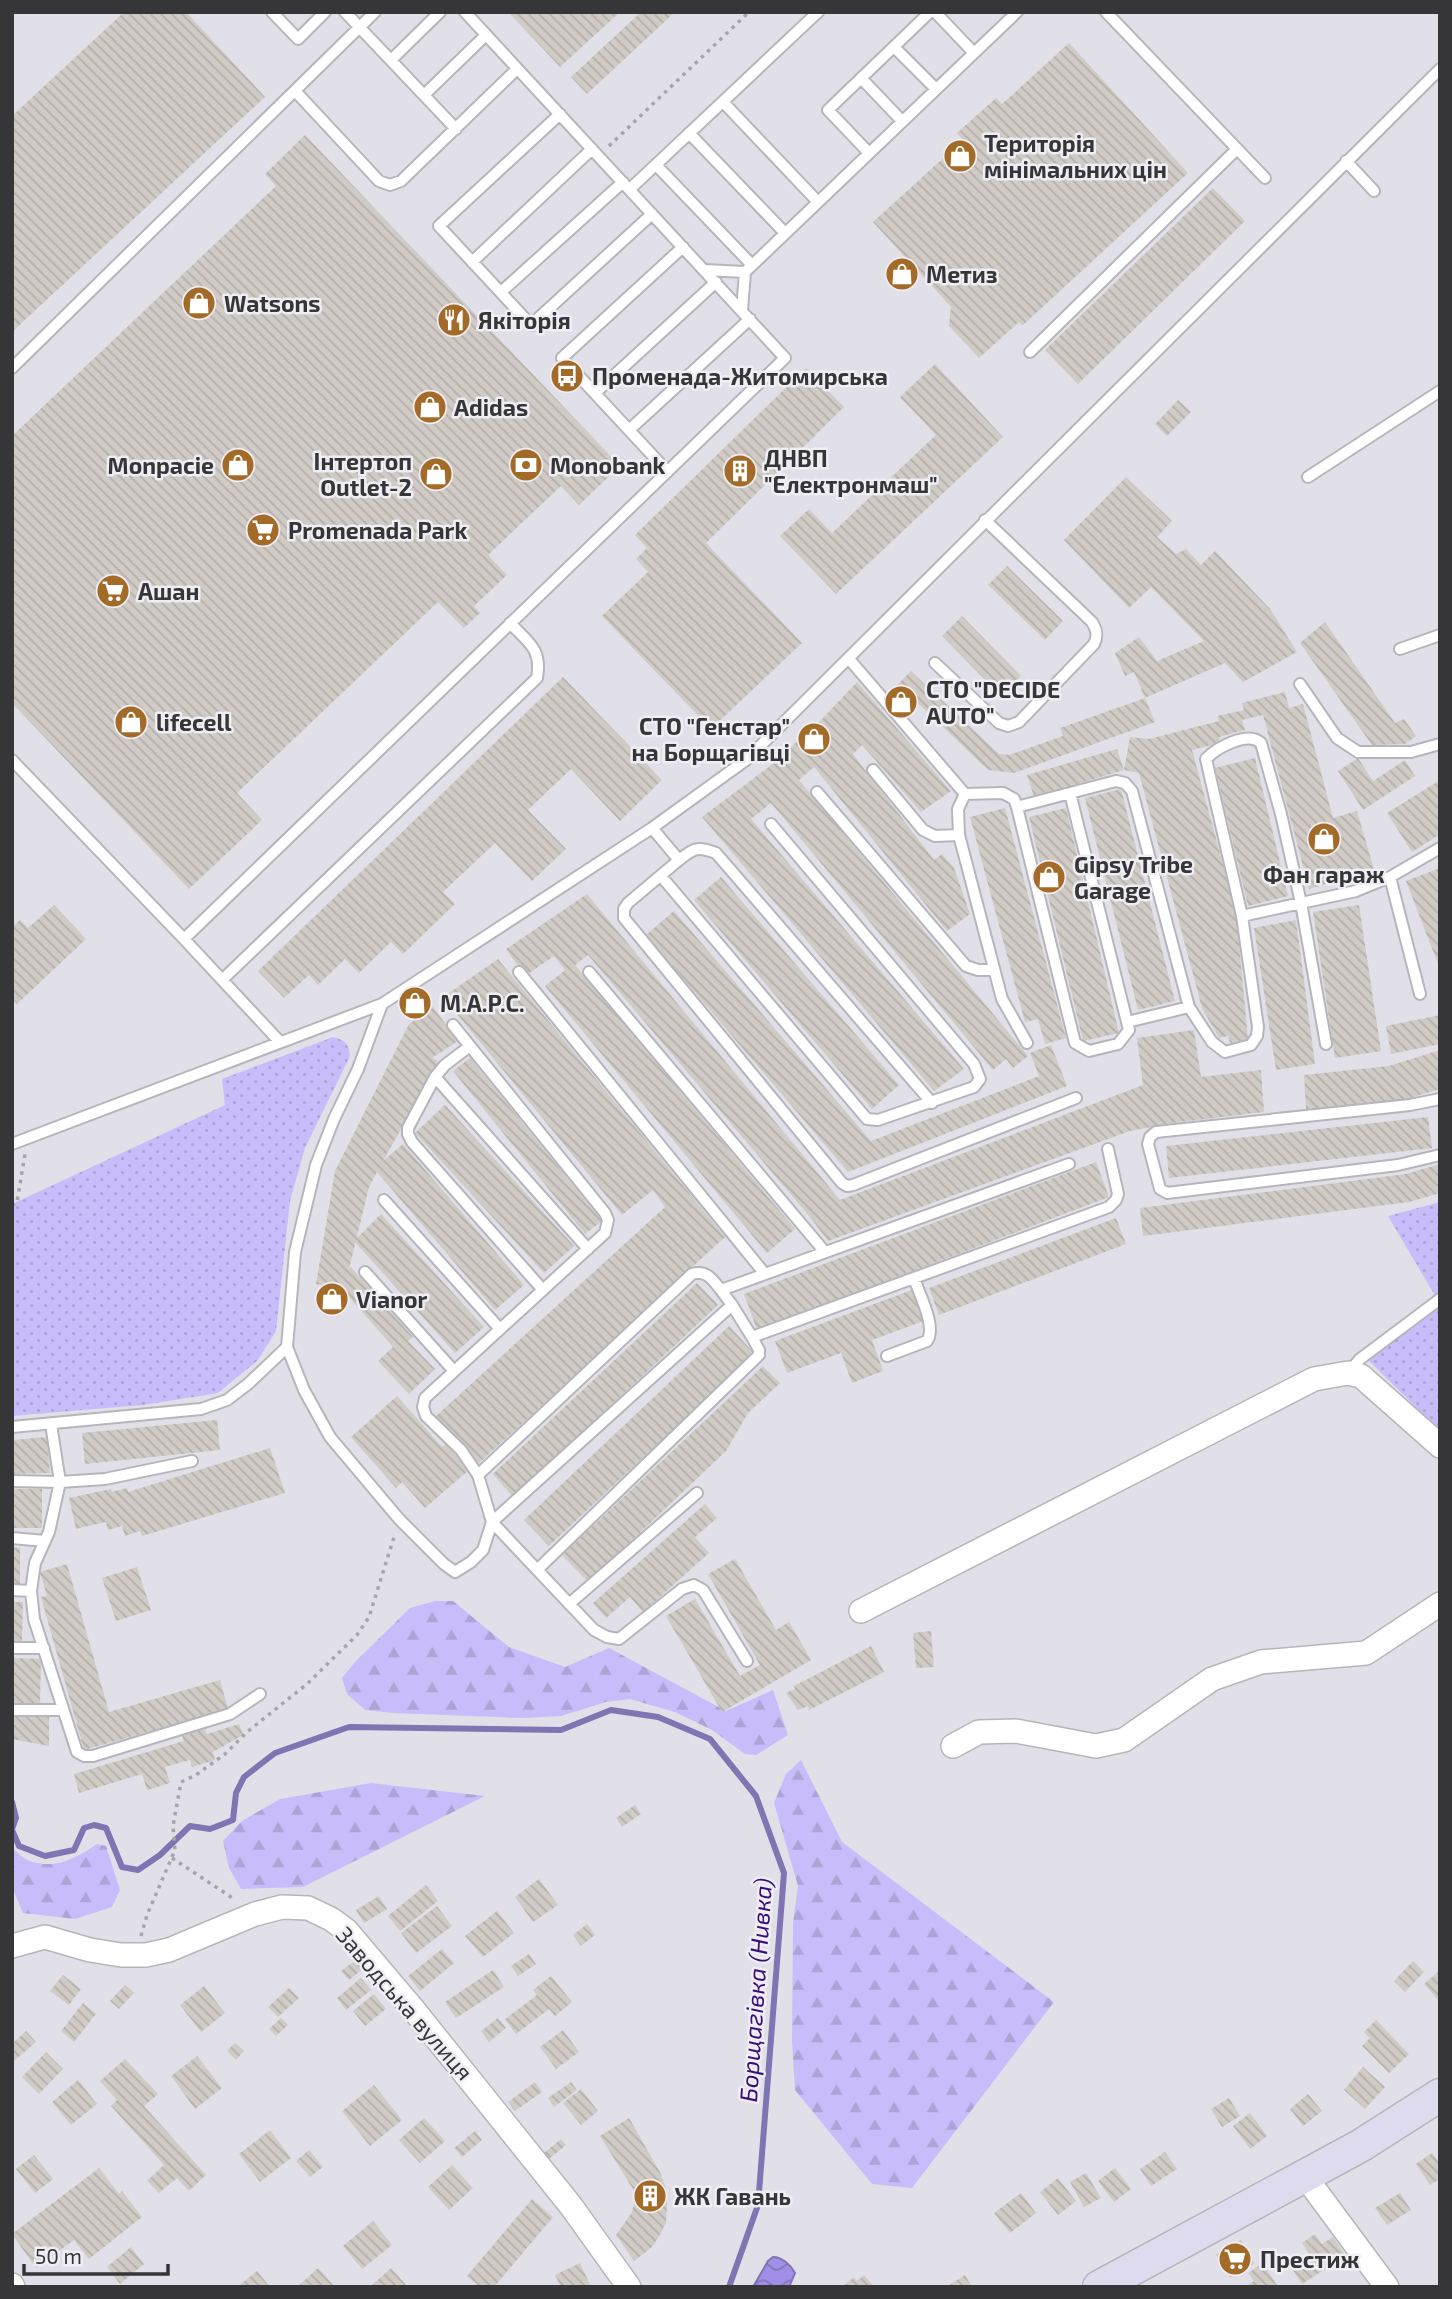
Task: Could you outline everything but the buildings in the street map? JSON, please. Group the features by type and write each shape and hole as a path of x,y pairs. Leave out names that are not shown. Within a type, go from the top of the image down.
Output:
{"main road":[{"path":"1099,2287 1360,2146 1440,2095"}],"street":[{"path":"861,1611 1314,1380 1348,1373 1361,1376 1440,1447"},
{"path":"953,1746 979,1732 1016,1731 1096,1745 1124,1740 1212,1679 1261,1662 1366,1653 1440,1604"},
{"name":"Заводська вулиця","path":"12,1946 45,1937 90,1950 121,1955 146,1955 169,1951 255,1913 282,1907 308,1908 331,1919 346,1930 413,2009 572,2206 629,2287"},
{"path":"1304,2175 1387,2287"}],"lane":[{"path":"272,12 298,39 326,12"},
{"path":"345,12 456,129"},
{"path":"12,368 375,12"},
{"path":"391,60 440,12"},
{"path":"184,939 785,358 465,12"},
{"path":"501,292 626,186 656,164 818,12"},
{"path":"869,153 828,110 894,47 933,12 974,53"},
{"path":"1106,12 1265,178"},
{"path":"705,270 749,268 1016,13"},
{"path":"424,95 486,35"},
{"path":"894,47 936,89"},
{"path":"296,92 379,180 390,185 401,181 517,69"},
{"path":"12,1144 382,1004 652,828 746,760 1440,69"},
{"path":"861,79 902,121"},
{"path":"723,102 818,202"},
{"path":"560,114 439,226 472,262 531,325 652,214"},
{"path":"689,133 785,233"},
{"path":"1030,352 1237,149"},
{"path":"472,262 595,152"},
{"path":"1346,161 1374,191"},
{"path":"629,430 746,315 749,268 656,164"},
{"path":"667,471 562,358 683,247"},
{"path":"595,393 716,282"},
{"path":"1308,477 1440,391"},
{"path":"935,663 999,723 1008,726 1019,722 1097,638 1092,622 985,520"},
{"path":"222,979 537,678 540,662 536,651 510,623"},
{"path":"1400,649 1440,635"},
{"path":"849,659 965,794"},
{"path":"1300,684 1337,738 1358,752 1411,752 1440,744"},
{"path":"1017,807 1116,781 1125,783 1132,791 1189,1007 1212,1042 1225,1052 1251,1045 1257,1036 1258,1027 1242,916 1206,759 1211,752 1246,737 1255,737 1261,743 1281,814 1301,903 1325,1044"},
{"path":"12,760 280,1042"},
{"path":"873,770 923,830 935,836 959,835"},
{"path":"817,792 966,966 978,970 994,970"},
{"path":"965,794 1003,793 1014,799 1075,1043 1089,1051 1118,1044 1129,1030 1070,793"},
{"path":"965,794 958,809 957,827 1002,999 1027,1043"},
{"path":"661,876 867,1119 878,1120 974,1087 980,1079 974,1064 771,824"},
{"path":"652,828 678,860"},
{"path":"932,1103 716,853 703,848 693,849 624,909 624,918 847,1186 1076,1098"},
{"path":"1242,916 1356,891 1390,877 1440,848"},
{"path":"1390,877 1420,994"},
{"path":"519,972 765,1274"},
{"path":"589,972 825,1252"},
{"path":"382,1004 358,1069 316,1165 295,1252 287,1347 304,1390 330,1437 400,1519 444,1564 455,1572 471,1562 483,1550 492,1522 732,1306"},
{"path":"1127,1022 1189,1007"},
{"path":"453,1025 608,1220 605,1233 425,1398 423,1407 426,1416 461,1450 478,1475 492,1522 594,1630 607,1637 619,1639 682,1589 694,1585 703,1590 747,1661"},
{"path":"470,1046 445,1065 435,1077 408,1128 408,1134 412,1142 542,1290"},
{"path":"435,1077 588,1249"},
{"path":"1439,1101 1156,1132 1150,1137 1148,1144 1160,1189 1167,1193 1398,1165 1440,1155"},
{"path":"752,1338 1109,1207 1118,1194 1108,1149"},
{"path":"721,1290 1069,1164"},
{"path":"384,1200 500,1329"},
{"path":"365,1272 454,1371"},
{"path":"478,1475 692,1274 700,1272 709,1275 752,1338 759,1350 759,1356 537,1570"},
{"path":"887,1356 927,1341 931,1336 931,1326 914,1278"},
{"path":"1348,1373 1360,1359 1440,1299"},
{"path":"12,1426 201,1409 227,1400 287,1347"},
{"path":"51,1423 60,1482 45,1541 35,1563 31,1591 34,1619 76,1752 93,1756 230,1714 260,1694"},
{"path":"12,1482 105,1479 192,1461"},
{"path":"569,1604 697,1493"},
{"path":"12,1538 45,1541"},
{"path":"12,1590 31,1591"},
{"path":"12,1648 44,1648"},
{"path":"12,1710 62,1710"}],"path":[{"path":"595,152 749,12"},
{"path":"12,1206 18,1202 28,1138"},
{"path":"169,1951 141,1936 147,1915 175,1850 173,1826 181,1782 196,1775 225,1754 247,1732 307,1684 357,1635 369,1617 400,1519"},
{"path":"172,1858 255,1913"}],"green space":[{"path":"333,1037 346,1043 350,1056 305,1148 290,1201 276,1331 258,1360 218,1393 143,1405 12,1416 12,1204 225,1105 222,1079"},
{"path":"1440,1202 1440,1431 1362,1354 1437,1299 1388,1216"},
{"path":"435,1601 453,1601 509,1647 565,1667 609,1648 726,1711 773,1690 788,1735 756,1755 745,1754 712,1730 675,1712 630,1699 606,1702 561,1716 522,1718 365,1710 347,1694 342,1678 410,1608"},
{"path":"801,1760 842,1842 1054,2002 912,2188 872,2184 795,2090 792,2041 793,1923 798,1886 774,1803 786,1774"},
{"path":"371,1783 485,1796 303,1887 241,1889 229,1868 223,1841 242,1821 280,1799"},
{"path":"97,1844 106,1846 120,1890 112,1907 75,1919 23,1913 12,1887 12,1848 27,1860 48,1864 73,1858"}],"water":[{"path":"773,2257 786,2262 795,2273 789,2287 753,2287 768,2261"}],"waterway":[{"name":"Борщагівка (Нивка)","path":"12,1830 19,1846 45,1856 74,1850 84,1828 94,1825 106,1828 122,1867 138,1870 160,1855 190,1826 210,1829 233,1820 236,1793 244,1777 275,1753 349,1727 561,1730 611,1710 658,1717 710,1739 756,1796 784,1873 758,2205 729,2287"},
{"name":"Борщагівка (Нивка)","path":"12,1802 16,1818 12,1829"}],"place":[{"name":"Територія мінімальних цін","path":"960,156"},
{"name":"Метиз","path":"902,274"},
{"name":"Watsons","path":"199,303"},
{"name":"Якіторія","path":"454,320"},
{"name":"Променада-Житомирська","path":"567,376"},
{"name":"Adidas","path":"430,407"},
{"name":"Monpacie","path":"238,465"},
{"name":"Monobank","path":"526,465"},
{"name":"ДНВП \"Електронмаш\"","path":"740,471"},
{"name":"Інтертоп Outlet-2","path":"436,474"},
{"name":"Promenada Park","path":"263,530"},
{"name":"Ашан","path":"113,591"},
{"name":"СТО \"DECIDE AUTO\"","path":"901,702"},
{"name":"lifecell","path":"131,722"},
{"name":"СТО \"Генстар\" на Борщагівці","path":"814,739"},
{"name":"Фан гараж","path":"1324,839"},
{"name":"Gipsy Tribe Garage","path":"1049,877"},
{"name":"М.А.Р.С.","path":"415,1003"},
{"name":"Vianor","path":"332,1299"},
{"name":"ЖК Гавань","path":"650,2196"},
{"name":"Престиж","path":"1235,2259"}]}
